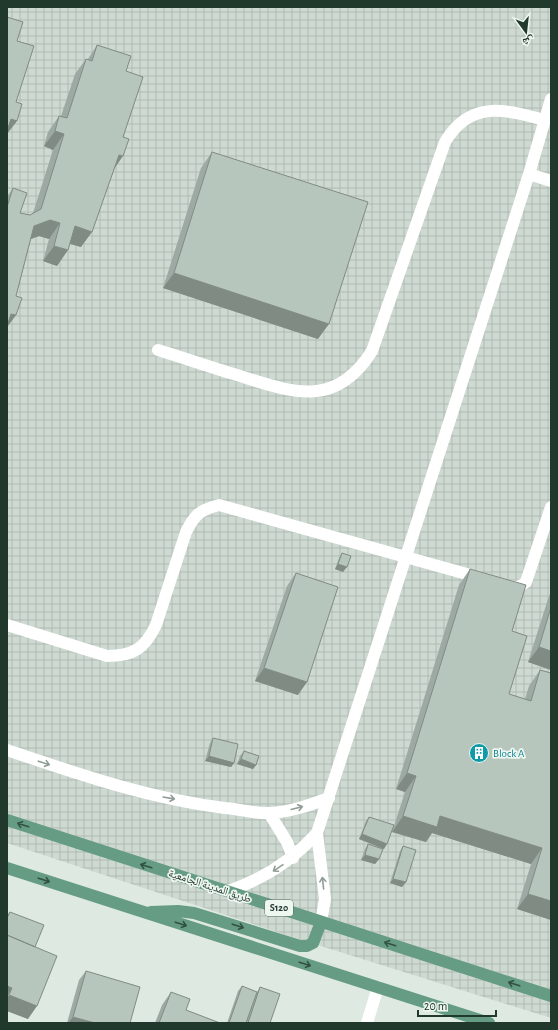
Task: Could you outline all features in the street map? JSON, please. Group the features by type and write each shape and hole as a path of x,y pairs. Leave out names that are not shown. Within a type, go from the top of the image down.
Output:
{"main road":[{"name":"طريق المدينة الجامعية","path":"7,820 551,996"},
{"path":"7,868 489,1023"},
{"path":"146,912 162,910 194,912 300,946 307,946 313,943 321,922"}],"street":[{"path":"321,922 325,899 317,834 529,174 551,99"},
{"path":"158,350 292,392 320,391 346,380 357,371 372,351 444,142 451,131 472,115 485,111 512,112 544,120"},
{"path":"529,174 551,181"},
{"path":"7,625 107,656 123,656 137,650 149,639 156,625 186,532 193,518 205,509 220,505 514,588 521,586 526,582 551,507"},
{"path":"7,750 103,782 157,796 213,806 269,813 290,810 329,798"},
{"path":"269,813 287,842 293,858"},
{"path":"228,891 256,880 293,858 317,834"},
{"path":"366,1023 378,987"}],"shaded area":[{"path":"7,7 551,7 551,1018 289,936 7,843"}],"building":[{"path":"7,17 23,22 17,41 34,46 16,102 22,104 17,121 11,119 7,131"},
{"path":"97,45 131,56 126,71 143,77 123,137 129,139 123,156 119,155 92,232 75,226 68,250 54,246 60,223 50,220 34,226 16,296 22,298 16,315 11,314 7,326 7,207 13,188 27,193 20,213 30,215 41,209 64,134 55,131 59,116 67,118 86,59 92,61"},
{"path":"212,152 368,202 329,324 174,273"},
{"path":"342,553 351,556 347,567 338,564"},
{"name":"Block A","path":"470,569 526,585 512,631 527,636 509,694 531,701 540,670 551,673 551,901 528,894 542,848 440,816 437,827 403,816 416,776 407,773"},
{"path":"296,573 338,587 307,682 264,668"},
{"path":"551,607 551,651 539,647"},
{"path":"213,738 238,744 234,763 209,756"},
{"path":"244,751 259,756 256,765 241,759"},
{"path":"369,817 394,825 387,844 362,834"},
{"path":"368,844 383,849 379,859 365,855"},
{"path":"403,846 416,850 406,882 393,879"},
{"path":"10,912 44,925 35,947 7,935 7,918"},
{"path":"7,935 57,956 37,1006 9,995 12,988 7,986"},
{"path":"86,971 140,987 130,1023 95,1023 73,1017"},
{"path":"242,986 257,992 246,1023 229,1023"},
{"path":"260,987 280,994 270,1023 248,1023"},
{"path":"171,992 190,999 186,1010 220,1023 159,1023"}],"place":[{"name":"Block A","path":"479,753"}]}
